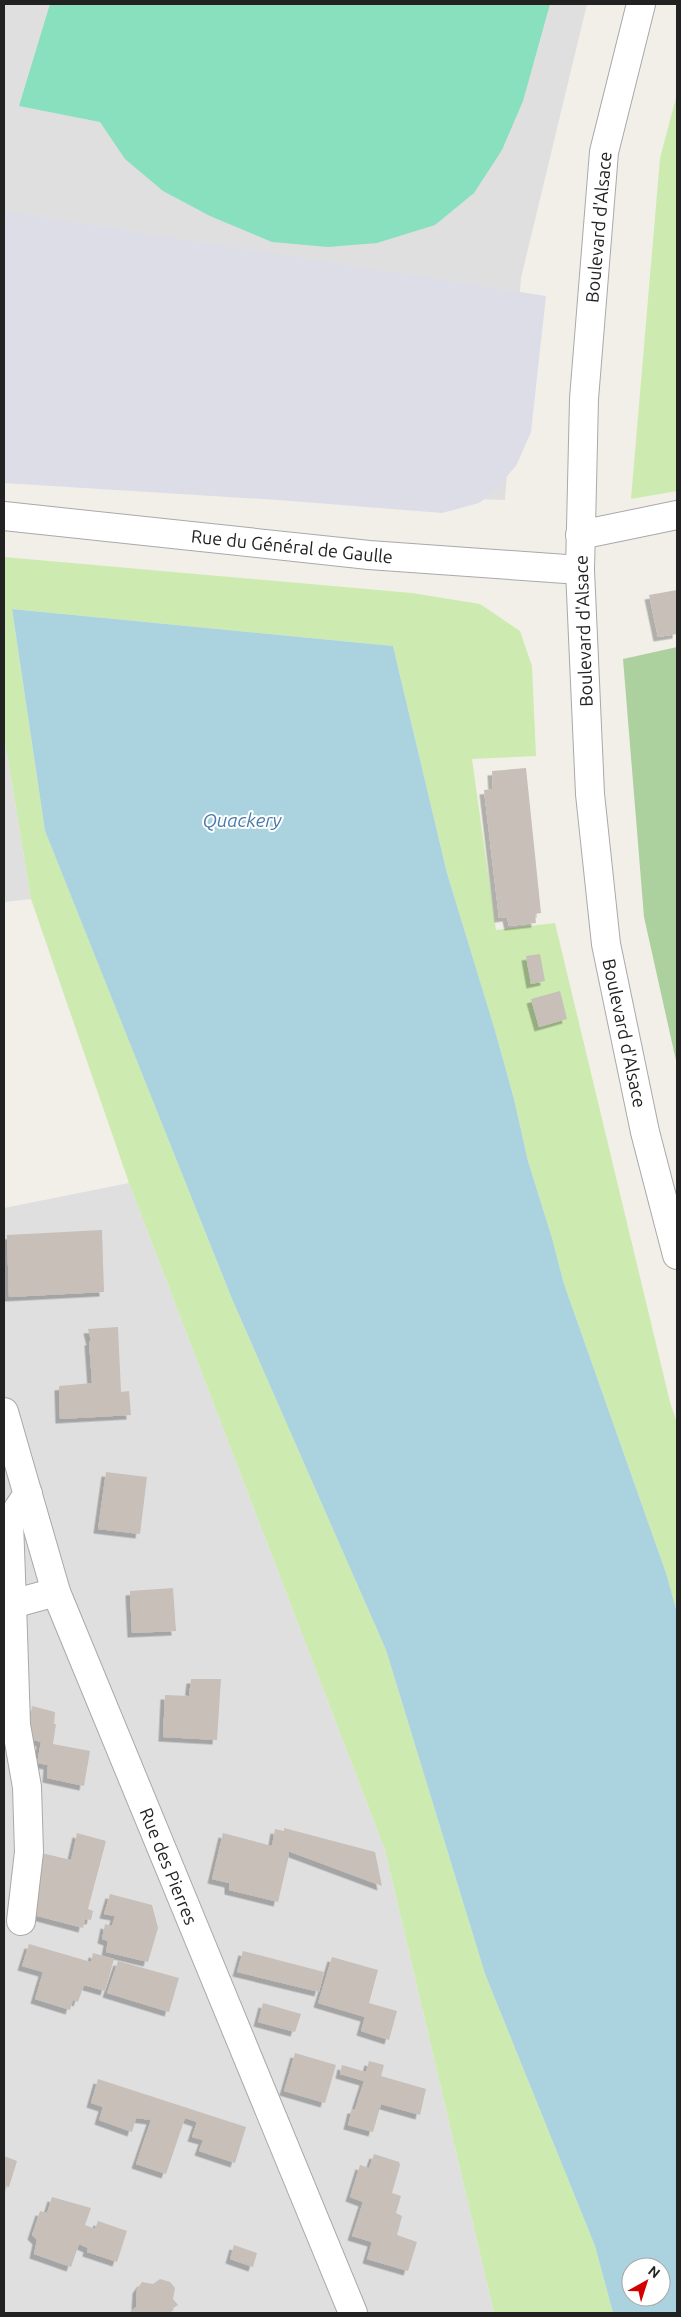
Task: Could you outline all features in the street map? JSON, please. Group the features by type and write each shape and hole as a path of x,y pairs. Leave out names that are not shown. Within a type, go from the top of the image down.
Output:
{"street":[{"name":"Boulevard d'Alsace","path":"641,4 604,152 584,400 580,570 590,794 606,944 645,1132 677,1254"},
{"path":"580,536 677,515"},
{"name":"Rue du Général de Gaulle","path":"4,516 369,555 580,570"},
{"name":"Rue des Pierres","path":"4,1412 56,1592 353,2313"},
{"path":"21,1922 29,1852 27,1787 16,1725 9,1522 28,1494"},
{"path":"12,1604 56,1592"}],"shaded area":[{"path":"4,4 587,4 521,278 505,500 4,483"},
{"path":"4,211 546,296 531,432 516,466 494,491 479,503 442,513 278,500 4,483"},
{"path":"4,736 31,899 4,902"},
{"path":"129,1183 385,1850 494,2313 4,2313 4,1208"}],"green space":[{"path":"50,4 550,4 523,101 502,150 474,193 435,225 377,243 328,247 272,242 210,216 163,191 125,159 100,122 19,106"},
{"path":"677,94 677,491 631,499 660,158"},
{"path":"4,557 412,593 480,604 520,631 532,666 536,756 472,759 496,930 555,923 670,1402 677,1423 677,1612 666,1573 564,1284 528,1161 514,1099 494,1027 447,873 393,646 12,609 45,831 232,1299 386,1650 485,1974 595,2246 613,2313 494,2313 385,1850 129,1183 31,899 4,736"},
{"path":"677,647 677,1065 644,917 623,659"}],"water":[{"name":"Quackery","path":"12,609 393,646 447,873 494,1027 514,1099 528,1161 564,1284 666,1573 677,1612 677,2313 613,2313 595,2246 485,1974 386,1650 232,1299 45,831"}],"building":[{"path":"677,590 677,634 658,637 649,595"},
{"path":"526,768 541,913 535,914 536,923 509,926 507,917 499,918 484,790 493,789 492,771"},
{"path":"540,954 545,981 531,984 526,956"},
{"path":"560,991 567,1019 539,1027 531,999"},
{"path":"102,1230 104,1292 9,1297 7,1235"},
{"path":"118,1327 121,1392 129,1391 131,1415 60,1419 59,1386 92,1383 89,1341 91,1341 88,1329"},
{"path":"106,1472 147,1477 140,1534 98,1529"},
{"path":"173,1588 176,1631 132,1633 130,1591"},
{"path":"191,1679 221,1679 217,1740 163,1737 165,1695 189,1696"},
{"path":"32,1706 55,1712 54,1724 56,1724 53,1744 90,1751 84,1786 47,1778 48,1765 37,1763 41,1742 30,1739 27,1719 30,1719"},
{"path":"284,1828 375,1852 382,1886 288,1851 289,1855 278,1902 229,1890 229,1883 212,1879 223,1833 272,1846 275,1829 284,1831"},
{"path":"77,1833 106,1841 88,1909 93,1911 91,1920 85,1919 83,1928 30,1914 33,1851 71,1860"},
{"path":"110,1894 152,1905 158,1928 148,1962 106,1952 108,1941 102,1939 105,1924 112,1926 115,1916 104,1914"},
{"path":"29,1944 91,1962 93,1953 114,1959 105,1991 84,1985 78,2002 73,2000 70,2010 35,1999 43,1972 22,1966"},
{"path":"243,1951 324,1972 319,1992 237,1972"},
{"path":"332,1957 378,1970 369,2003 397,2011 389,2040 361,2031 365,2017 318,2003"},
{"path":"118,1961 179,1978 169,2012 107,1993"},
{"path":"263,2003 301,2014 295,2032 258,2022"},
{"path":"295,2053 336,2065 325,2103 284,2091"},
{"path":"369,2061 384,2065 381,2076 426,2089 420,2115 381,2104 373,2132 348,2125 352,2109 355,2109 364,2081 340,2074 342,2065 366,2072"},
{"path":"98,2079 246,2127 235,2163 199,2151 203,2140 192,2137 197,2122 185,2118 166,2174 136,2164 151,2120 136,2118 132,2132 99,2120 103,2107 91,2103"},
{"path":"374,2154 399,2162 400,2165 392,2193 401,2196 396,2213 402,2216 397,2235 417,2242 408,2271 367,2259 372,2242 352,2236 363,2202 350,2197 360,2165 369,2168"},
{"path":"4,2156 17,2161 9,2187 4,2186"},
{"path":"52,2197 91,2208 85,2225 95,2229 98,2221 127,2231 117,2262 87,2252 88,2248 79,2244 71,2267 34,2254 37,2240 32,2235 40,2211 47,2213"},
{"path":"234,2245 257,2253 253,2267 230,2259"},
{"path":"160,2279 170,2282 175,2288 173,2299 178,2305 172,2309 171,2313 129,2313 136,2307 137,2289 142,2282 153,2284"}]}
